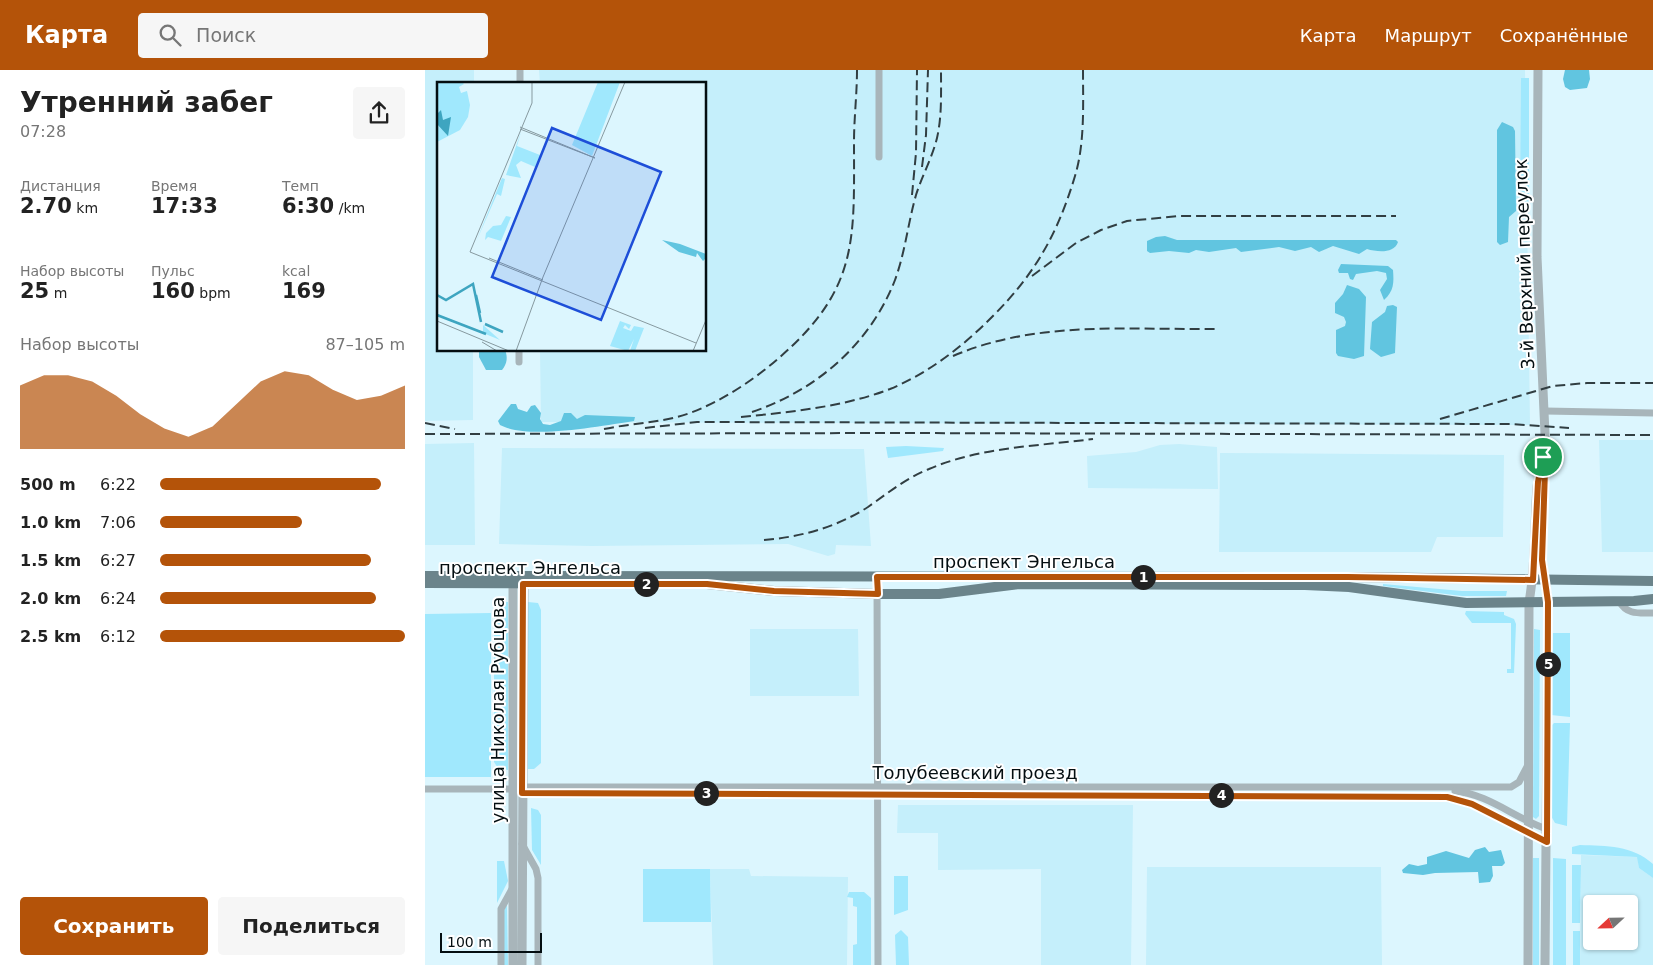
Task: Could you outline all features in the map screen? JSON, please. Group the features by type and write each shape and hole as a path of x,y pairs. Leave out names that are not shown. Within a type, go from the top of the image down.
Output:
{"main road":[{"name":"проспект Энгельса","path":"425,576 518,581 707,584 774,591 878,594 939,594 1019,584 1297,585 1349,587 1466,603 1653,599"},
{"name":"проспект Энгельса","path":"425,583 877,577 1348,577 1653,581"}],"street":[{"path":"879,70 879,157"},
{"name":"3-й Верхний переулок","path":"1538,70 1537,257 1545,411 1538,580"},
{"path":"519,351 519,362"},
{"path":"1545,411 1653,413"},
{"path":"877,577 878,965"},
{"path":"1538,580 1548,602 1545,965"},
{"path":"1528,965 1529,602 1538,580"},
{"name":"улица Николая Рубцова","path":"518,581 522,789 522,965"},
{"name":"улица Николая Рубцова","path":"513,965 513,789 518,581"},
{"path":"1619,601 1623,608 1632,613 1653,612"},
{"name":"Толубеевский проезд","path":"425,789 1437,789 1511,787 1519,782 1529,764"},
{"name":"Толубеевский проезд","path":"1437,789 1475,795 1529,823 1547,829"},
{"name":"Толубеевский проезд","path":"878,790 1447,797 1472,804 1547,842"},
{"path":"522,844 536,868 539,878 538,965"},
{"path":"501,965 501,909 513,886"}],"shaded area":[{"path":"425,70 474,70 474,82 437,82 437,351 473,351 473,420 425,421"},
{"path":"539,70 1525,70 1530,425 541,422 540,351 706,351 706,82 540,82"},
{"path":"1565,70 1589,70 1590,79 1587,88 1570,90 1565,87 1563,79"},
{"path":"1521,78 1529,78 1529,215 1520,215"},
{"path":"1502,122 1513,127 1515,131 1516,211 1509,217 1508,242 1500,245 1497,242 1497,130"},
{"path":"1165,236 1177,240 1396,240 1398,242 1393,249 1376,251 1367,249 1359,254 1333,246 1319,252 1311,247 1295,251 1279,247 1241,252 1236,248 1209,252 1196,250 1189,253 1169,251 1150,253 1147,251 1147,241"},
{"path":"1341,264 1388,266 1393,270 1393,287 1390,293 1384,300 1380,290 1387,279 1386,273 1377,271 1356,274 1353,280 1350,279 1348,273 1339,273 1338,270"},
{"path":"1347,285 1359,289 1366,297 1364,356 1354,359 1338,356 1336,353 1336,330 1345,326 1346,322 1344,317 1335,313 1335,303 1343,294"},
{"path":"1393,305 1397,307 1395,353 1381,357 1370,349 1372,322 1385,312 1387,306"},
{"path":"479,351 505,351 507,360 502,370 486,370 479,357"},
{"path":"511,404 516,404 518,409 527,412 531,406 535,405 541,413 540,419 543,424 550,425 561,421 564,413 571,413 577,419 585,415 635,417 634,421 585,428 546,432 529,431 500,425 498,421"},
{"path":"1599,440 1653,440 1653,552 1602,552"},
{"path":"474,443 475,545 425,545 425,444"},
{"path":"1179,444 1217,447 1218,489 1088,488 1087,456 1136,452 1160,445"},
{"path":"886,447 944,448 943,451 888,458"},
{"path":"502,448 864,449 871,546 836,545 835,554 828,556 788,544 592,546 499,544"},
{"path":"1220,453 1504,455 1503,537 1437,537 1431,552 1219,552"},
{"path":"1383,584 1462,591 1507,591 1506,596 1462,596 1383,586"},
{"path":"502,602 508,602 508,770 498,768 494,762 494,610"},
{"path":"528,602 538,603 541,610 541,763 534,769 528,769"},
{"path":"1466,611 1504,612 1504,615 1514,619 1516,624 1514,673 1507,673 1507,669 1511,669 1511,623 1472,623 1465,614"},
{"path":"491,613 491,777 425,777 425,614"},
{"path":"750,629 858,629 859,696 750,696"},
{"path":"1534,629 1540,630 1539,816 1536,819 1533,817"},
{"path":"1552,633 1570,633 1570,717 1551,715"},
{"path":"1554,723 1570,723 1567,826 1555,823 1551,816 1552,725"},
{"path":"898,805 1133,805 1131,965 1041,965 1041,869 938,870 938,833 897,833"},
{"path":"531,808 538,810 541,815 541,865 532,850"},
{"path":"1580,845 1619,848 1637,853 1653,864 1653,878 1639,868 1637,857 1572,854 1572,847"},
{"path":"1485,847 1489,852 1501,850 1505,863 1502,866 1492,866 1493,876 1490,882 1479,883 1478,872 1423,875 1403,873 1402,870 1409,864 1418,866 1427,864 1427,857 1446,851 1469,858 1475,850"},
{"path":"1581,855 1638,857 1639,868 1653,878 1653,965 1580,965"},
{"path":"1533,858 1539,858 1539,965 1533,965"},
{"path":"1553,858 1566,859 1566,965 1553,965"},
{"path":"497,861 504,861 508,881 497,903"},
{"path":"1572,865 1581,865 1580,923 1572,923"},
{"path":"1147,867 1381,867 1382,965 1146,965"},
{"path":"643,869 710,869 711,922 643,922"},
{"path":"710,869 749,869 751,876 848,877 847,965 713,965"},
{"path":"894,876 908,876 908,910 894,915"},
{"path":"849,892 864,892 871,898 871,965 853,965 853,945 857,944 857,907 853,906 853,898 847,897"},
{"path":"507,905 508,965 504,965 504,910"},
{"path":"901,930 908,937 909,965 896,965 895,935"},
{"path":"1573,931 1580,931 1580,965 1573,965"}],"railway":[{"path":"604,429 679,416 702,408 726,396 749,382 780,357 806,332 825,308 838,284 847,260 851,234 854,207 854,133 857,70"},
{"path":"912,195 916,153 917,70"},
{"path":"922,167 926,135 928,70"},
{"path":"752,412 776,403 798,391 839,362 871,325 884,303 895,280 916,195 939,130 941,70"},
{"path":"741,417 798,411 854,400 890,389 923,372 953,352 991,318 1008,300 1036,264 1058,224 1067,201 1075,176 1080,150 1083,123 1083,70"},
{"path":"1032,276 1076,243 1101,230 1127,221 1179,216 1396,216"},
{"path":"953,356 1017,337 1050,332 1117,328 1217,329"},
{"path":"1440,419 1553,386 1587,383 1653,383"},
{"path":"645,428 697,422 1512,424 1569,428"},
{"path":"425,423 455,429"},
{"path":"425,434 1653,435"},
{"path":"764,540 805,534 844,520 868,507 913,477 948,462 1010,448 1093,439"}],"route":[{"path":"1543,457 1545,470 1542,560 1548,602 1547,842 1472,804 1447,797 522,793 523,584 707,584 774,591 878,594 877,577 1348,577 1428,580 1533,580 1536,506 1539,470 1543,457"}]}
